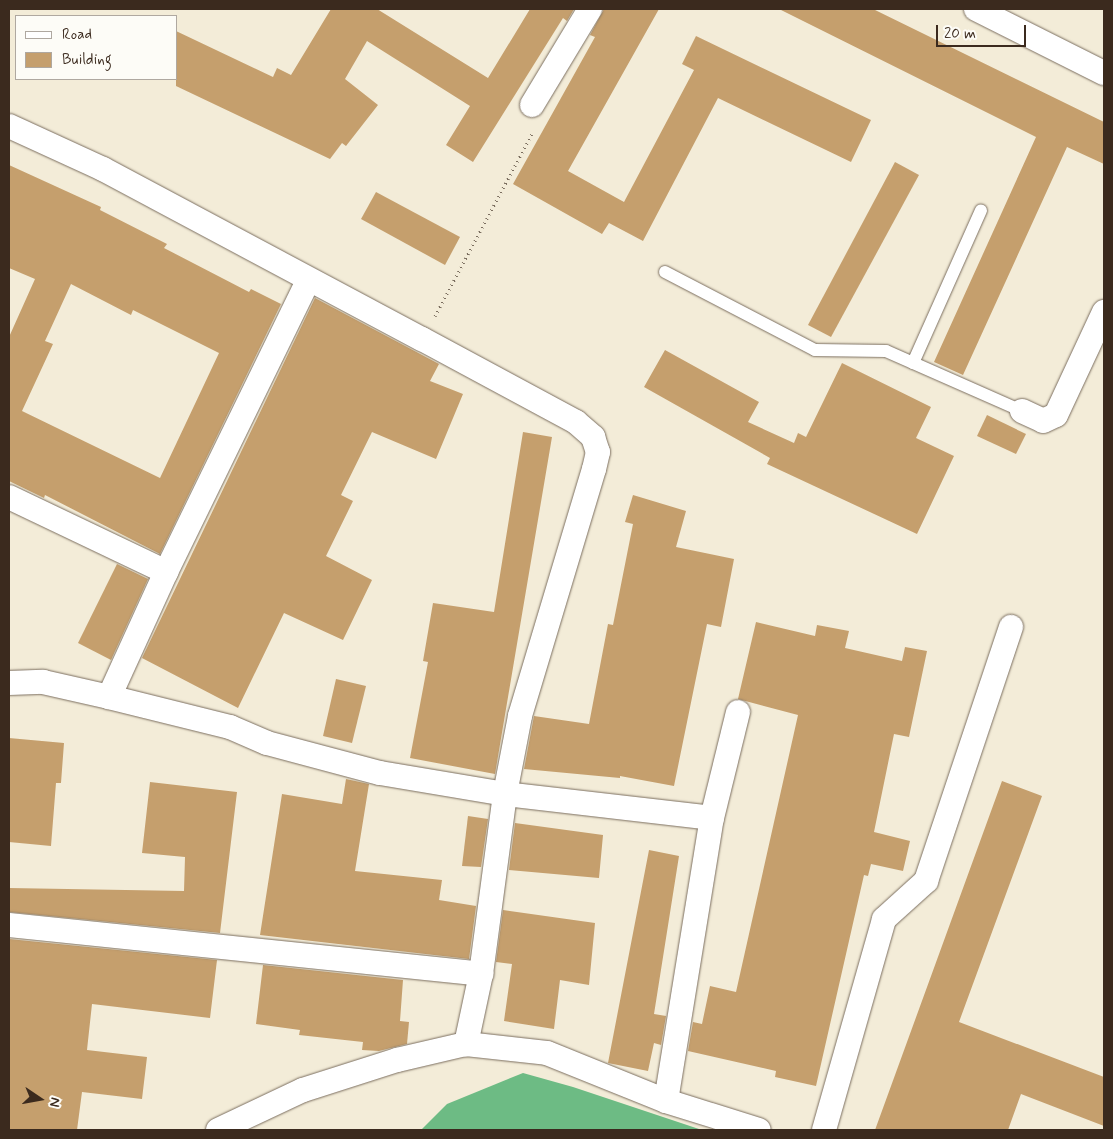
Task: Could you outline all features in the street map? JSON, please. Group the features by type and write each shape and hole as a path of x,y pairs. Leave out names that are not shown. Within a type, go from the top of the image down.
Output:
{"street":[{"path":"532,105 590,9"},
{"path":"976,9 1104,73"},
{"path":"9,126 103,169 308,281 422,338 576,422 593,437 598,452 520,716 505,794 481,974 466,1044"},
{"path":"109,697 166,572 308,281"},
{"path":"1022,412 1043,421 1056,415 1104,312"},
{"path":"9,497 166,572"},
{"path":"824,1130 884,918 926,881 1012,627"},
{"path":"9,682 43,682 109,697 230,727 267,743 380,773 505,794 712,818"},
{"path":"666,1101 712,818 738,712"},
{"path":"9,924 481,974"},
{"path":"218,1130 302,1090 397,1060 466,1044 546,1052 666,1101 759,1130"}],"lane":[{"path":"913,363 982,210"},
{"path":"665,272 815,350 886,351 1022,412"}],"path":[{"path":"422,338 458,277 538,122 532,105"}],"green space":[{"path":"523,1073 573,1087 702,1130 421,1130 447,1104"}],"building":[{"path":"331,9 377,9 488,78 530,9 574,9 567,21 563,18 473,162 446,145 470,106 367,41 345,79 378,105 346,146 342,143 330,159 176,86 176,80 178,80 178,32 273,77 277,68 291,75"},
{"path":"604,9 659,9 568,171 624,202 694,70 682,64 696,36 871,120 851,162 718,98 643,241 609,223 602,234 513,184 595,37 590,35"},
{"path":"779,9 873,9 1104,122 1104,164 1067,147 963,375 934,362 1036,137"},
{"path":"895,162 919,175 831,337 808,325"},
{"path":"9,165 101,207 100,210 167,244 164,248 249,292 251,289 281,304 160,554 45,495 44,498 9,481 9,337 35,279 9,268","holes":["71,284 131,315 133,310 219,353 160,478 22,411 53,344 45,341"]},
{"path":"376,192 460,237 445,265 361,219"},
{"path":"315,298 439,364 430,381 463,394 436,459 372,432 341,495 353,501 326,556 372,580 343,640 284,613 238,708 142,658"},
{"path":"665,350 759,402 748,422 794,443 798,433 806,437 842,363 931,407 916,438 954,456 917,534 767,464 770,458 644,387"},
{"path":"987,415 1026,434 1016,454 977,436"},
{"path":"523,432 552,437 495,774 410,758 428,662 423,661 433,603 494,612"},
{"path":"633,495 686,511 676,547 734,559 721,627 707,624 674,786 620,776 620,778 524,769 534,716 589,724 608,624 613,625 633,524 625,522"},
{"path":"117,564 148,579 111,660 78,643"},
{"path":"756,622 815,636 817,625 849,631 845,648 902,661 905,647 927,651 909,737 894,734 874,832 910,841 903,871 871,864 868,876 864,875 816,1086 775,1077 776,1071 688,1051 693,1022 702,1024 710,986 736,992 798,715 738,699"},
{"path":"336,679 366,686 352,743 323,736"},
{"path":"9,738 64,743 61,783 56,783 51,846 9,842"},
{"path":"346,779 369,784 355,871 442,880 439,900 476,906 469,959 260,935 282,794 342,804"},
{"path":"1002,781 1042,796 959,1022 1104,1077 1104,1126 1021,1094 1008,1130 875,1130"},
{"path":"150,782 237,792 220,933 9,912 9,888 184,891 185,857 142,853"},
{"path":"468,816 488,819 481,867 462,866"},
{"path":"515,823 603,835 599,878 509,870"},
{"path":"649,850 679,856 654,1014 666,1016 661,1045 654,1043 648,1071 608,1063"},
{"path":"503,910 595,923 589,985 560,980 554,1029 504,1021 512,964 496,962"},
{"path":"9,939 217,960 210,1018 92,1004 87,1050 147,1057 142,1099 82,1092 77,1130 9,1130"},
{"path":"263,965 403,980 400,1021 409,1022 407,1044 379,1051 362,1050 363,1042 299,1035 300,1030 256,1024"}]}
